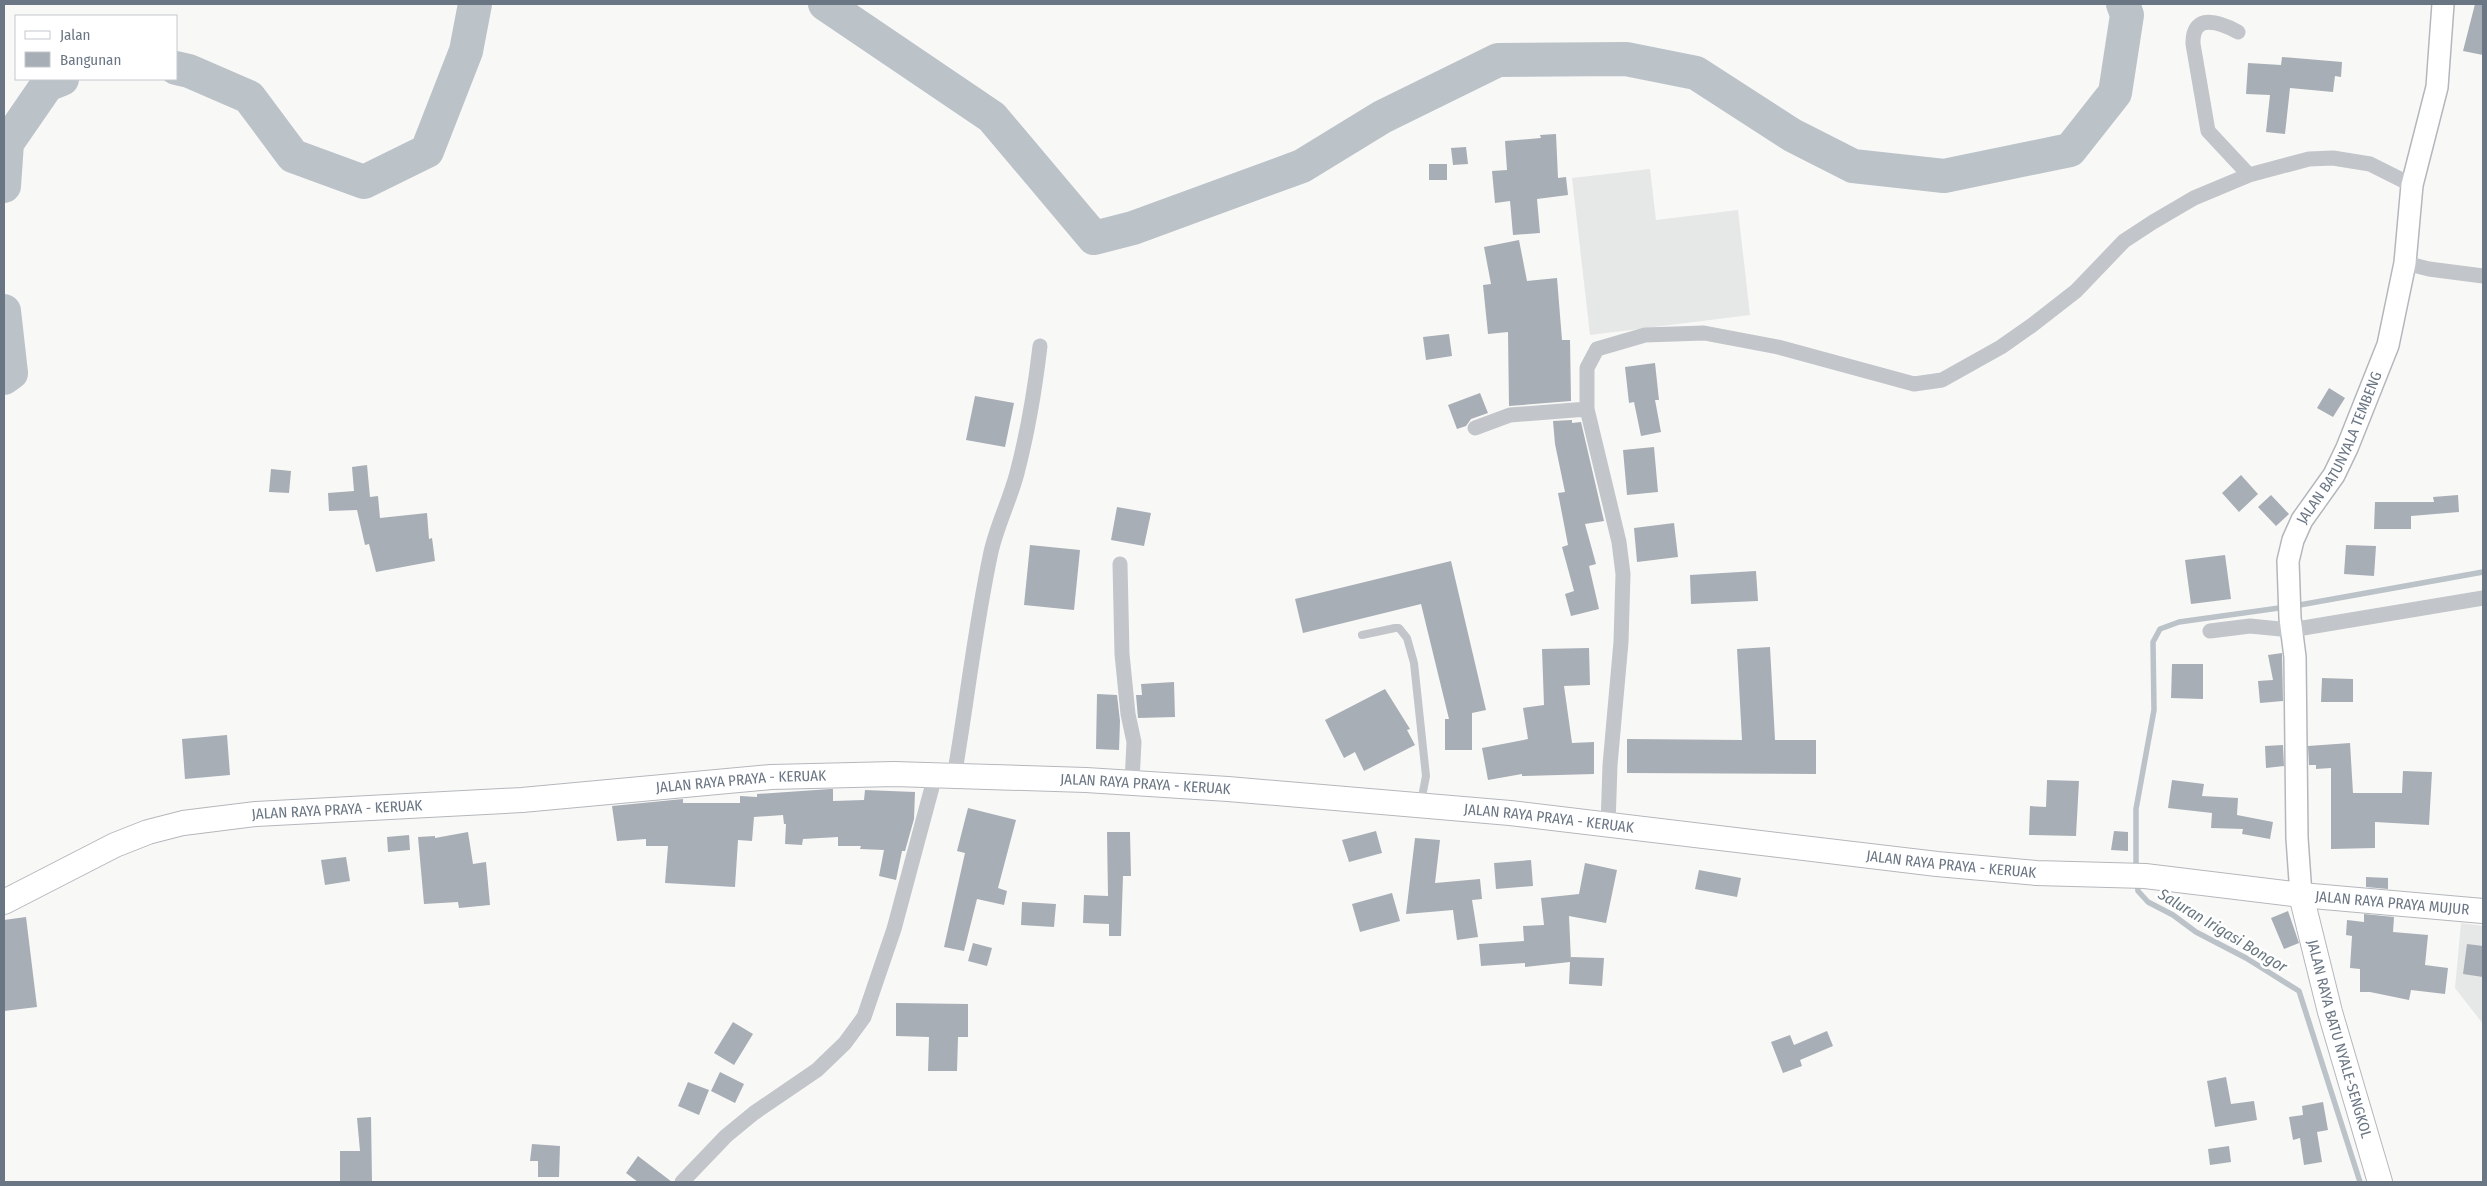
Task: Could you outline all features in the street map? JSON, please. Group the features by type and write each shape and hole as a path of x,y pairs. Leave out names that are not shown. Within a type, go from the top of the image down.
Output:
{"main road":[{"name":"JALAN RAYA PRAYA - KERUAK","path":"4,902 115,845 148,832 182,823 256,814 522,800 771,777 894,774 1132,782 1510,813 1937,864 2036,873 2145,876 2301,894"},
{"name":"JALAN RAYA PRAYA MUJUR","path":"2301,894 2483,911"},
{"name":"JALAN RAYA BATU NYALE-SENGKOL","path":"2301,894 2330,1012 2380,1182"}],"street":[{"name":"JALAN BATUNYALA TEMBENG","path":"2301,894 2297,838 2295,656 2290,616 2288,561 2293,540 2302,520 2334,475 2375,383 2388,345 2405,263 2412,185 2437,86 2442,4"},
{"path":"2238,32 2226,25 2211,21 2200,25 2193,34 2193,44 2208,131 2249,175"},
{"path":"1608,826 1610,765 1621,642 1622,574 1619,542 1587,409 1587,368 1597,349 1645,335 1704,333 1778,347 1914,384 1942,380 2001,347 2031,326 2076,291 2124,241 2152,222 2194,198 2249,175 2308,159 2333,158 2370,164 2412,185"},
{"path":"2405,263 2429,269 2483,276"},
{"path":"682,1182 726,1136 817,1070 845,1043 864,1017 945,776 968,697 978,613 997,530 1017,475 1032,410 1040,346"},
{"path":"1475,428 1510,415 1587,409"},
{"path":"1120,564 1122,654 1128,714 1134,742 1132,782"},
{"path":"2210,631 2250,626 2290,616 2483,598"}],"lane":[{"path":"1362,635 1399,628 1407,638 1414,663 1426,776 1420,806"}],"shaded area":[{"path":"1650,169 1656,220 1738,210 1750,315 1590,335 1572,178"},
{"path":"2461,923 2483,926 2483,1024 2455,988"}],"building":[{"path":"2475,4 2483,4 2483,55 2463,51"},
{"path":"2282,57 2342,62 2341,77 2335,76 2333,92 2290,88 2285,134 2266,132 2270,95 2246,94 2248,63 2281,65"},
{"path":"1556,134 1558,178 1566,177 1568,195 1537,199 1540,233 1513,235 1510,201 1495,203 1492,171 1507,170 1505,141 1541,138 1540,135"},
{"path":"1466,147 1468,164 1453,165 1451,148"},
{"path":"1429,164 1447,164 1447,180 1429,180"},
{"path":"1519,240 1527,281 1557,278 1562,340 1570,340 1571,401 1509,406 1508,332 1488,334 1483,285 1491,284 1484,247"},
{"path":"1449,334 1452,356 1426,360 1423,337"},
{"path":"1655,363 1659,400 1655,400 1661,432 1641,436 1634,402 1629,403 1625,367"},
{"path":"2329,388 2345,398 2333,417 2317,408"},
{"path":"1480,393 1488,413 1471,419 1466,426 1457,429 1448,405"},
{"path":"975,396 1014,403 1005,447 966,440"},
{"path":"1572,420 1572,423 1581,422 1604,521 1585,524 1596,564 1589,566 1599,609 1571,616 1565,594 1574,591 1562,547 1568,545 1558,493 1565,492 1555,444 1553,421"},
{"path":"1654,447 1658,492 1627,495 1623,450"},
{"path":"367,465 370,497 378,496 380,518 427,513 429,539 432,538 435,561 376,572 369,544 365,545 357,510 329,511 328,493 354,491 352,467"},
{"path":"271,469 291,471 289,493 269,492"},
{"path":"2241,475 2258,494 2239,512 2222,493"},
{"path":"2271,495 2289,514 2276,526 2258,507"},
{"path":"2458,495 2459,512 2411,516 2411,529 2374,529 2375,502 2434,502 2433,497"},
{"path":"1117,507 1151,513 1144,546 1111,540"},
{"path":"1674,523 1678,557 1637,562 1634,528"},
{"path":"1030,545 1080,550 1074,610 1024,605"},
{"path":"2346,545 2376,546 2374,576 2344,574"},
{"path":"2225,555 2231,599 2191,604 2185,560"},
{"path":"1451,561 1486,710 1472,713 1472,750 1445,750 1445,719 1449,719 1421,604 1303,633 1295,599"},
{"path":"1756,571 1758,601 1691,604 1690,575"},
{"path":"1770,647 1775,740 1816,740 1816,774 1627,773 1627,739 1742,740 1737,649"},
{"path":"1589,648 1590,685 1564,686 1572,743 1594,742 1594,774 1522,776 1522,774 1488,780 1482,748 1528,739 1523,708 1544,705 1542,649"},
{"path":"2282,653 2283,701 2260,703 2258,681 2273,680 2268,655"},
{"path":"2172,664 2203,664 2203,699 2171,698"},
{"path":"2322,678 2353,679 2353,702 2321,702"},
{"path":"1174,682 1175,717 1138,718 1136,695 1142,695 1141,684"},
{"path":"1385,689 1410,729 1407,730 1415,745 1364,771 1355,752 1344,758 1325,720"},
{"path":"1097,694 1117,695 1120,721 1119,750 1096,749"},
{"path":"227,735 230,775 185,779 182,739"},
{"path":"2350,743 2353,793 2402,793 2403,771 2432,772 2429,825 2375,822 2375,848 2331,849 2331,768 2316,769 2316,765 2309,765 2308,746"},
{"path":"2283,745 2284,766 2266,768 2265,746"},
{"path":"2047,780 2079,781 2076,836 2029,835 2030,806 2046,807"},
{"path":"2172,780 2204,784 2202,796 2238,798 2237,815 2273,822 2270,839 2242,834 2243,829 2211,828 2212,813 2168,808"},
{"path":"833,789 833,801 864,800 865,790 915,792 914,819 905,851 902,851 896,880 879,876 884,850 860,849 861,846 838,846 838,837 803,839 802,845 785,844 786,824 784,824 783,815 754,817 752,841 738,840 735,887 665,883 668,846 646,846 646,839 617,841 612,806 683,799 683,803 740,803 740,796 757,797 757,794"},
{"path":"968,808 1016,820 998,888 1007,891 1004,905 977,899 964,951 944,947 965,853 957,851"},
{"path":"1376,831 1382,853 1349,862 1342,840"},
{"path":"2114,831 2128,832 2128,851 2111,850"},
{"path":"468,832 473,864 486,862 490,905 459,908 458,902 424,904 418,837 435,836 435,838"},
{"path":"1107,832 1130,832 1131,876 1123,876 1121,936 1109,936 1109,924 1083,923 1084,895 1108,896"},
{"path":"409,835 410,850 388,852 387,837"},
{"path":"1415,838 1440,840 1435,883 1480,879 1482,899 1472,900 1478,937 1457,940 1453,910 1406,914"},
{"path":"346,857 350,881 325,885 321,860"},
{"path":"1531,860 1533,886 1496,889 1494,863"},
{"path":"1585,863 1617,870 1606,923 1569,916 1571,961 1571,957 1604,958 1602,986 1569,984 1570,962 1525,967 1525,963 1481,966 1479,944 1524,941 1523,926 1544,925 1541,898 1579,894"},
{"path":"1699,870 1741,878 1737,897 1695,889"},
{"path":"2366,877 2388,878 2388,889 2366,887"},
{"path":"1392,893 1400,921 1360,932 1352,904"},
{"path":"1022,902 1056,904 1054,927 1021,925"},
{"path":"2288,911 2299,943 2284,949 2271,918"},
{"path":"2364,914 2394,917 2393,932 2428,935 2425,965 2448,968 2445,994 2411,990 2409,1000 2370,992 2360,992 2360,969 2350,968 2352,936 2346,935 2347,920 2364,922"},
{"path":"26,917 37,1007 4,1011 4,920"},
{"path":"973,943 992,948 987,966 968,961"},
{"path":"2467,944 2483,946 2483,977 2463,974"},
{"path":"896,1003 968,1004 968,1037 958,1037 957,1071 928,1071 929,1037 896,1036"},
{"path":"733,1022 753,1034 734,1065 714,1053"},
{"path":"1827,1031 1833,1046 1800,1060 1802,1066 1783,1073 1771,1042 1790,1035 1794,1045"},
{"path":"720,1072 744,1084 735,1103 711,1091"},
{"path":"2226,1077 2231,1104 2254,1101 2257,1120 2215,1127 2207,1081"},
{"path":"688,1082 709,1090 699,1115 678,1106"},
{"path":"2323,1102 2328,1130 2317,1132 2322,1162 2304,1165 2300,1138 2293,1140 2289,1117 2303,1115 2302,1106"},
{"path":"371,1117 372,1182 340,1182 340,1151 360,1151 357,1118"},
{"path":"532,1144 560,1146 559,1177 538,1177 538,1161 530,1161"},
{"path":"2229,1146 2231,1162 2210,1165 2208,1149"},
{"path":"638,1156 672,1182 638,1182 626,1173"}],"waterway":[{"path":"178,68 189,71 249,97 293,156 364,182 427,151 466,51 475,4"},
{"path":"825,4 992,117 1094,238 1133,228 1302,166 1382,117 1498,60 1626,59 1696,73 1792,135 1853,166 1944,176 2070,150 2115,93 2127,15 2123,4"},
{"path":"4,186 7,143 47,85 60,80"},
{"path":"4,311 11,373 4,378"},
{"name":"Saluran Irigasi Bongor","path":"2136,869 2136,809 2154,710 2153,642 2160,629 2179,622 2294,606 2483,572"},
{"name":"Saluran Irigasi Bongor","path":"2137,881 2138,891 2148,902 2173,915 2196,932 2246,958 2299,991 2360,1182"}]}
